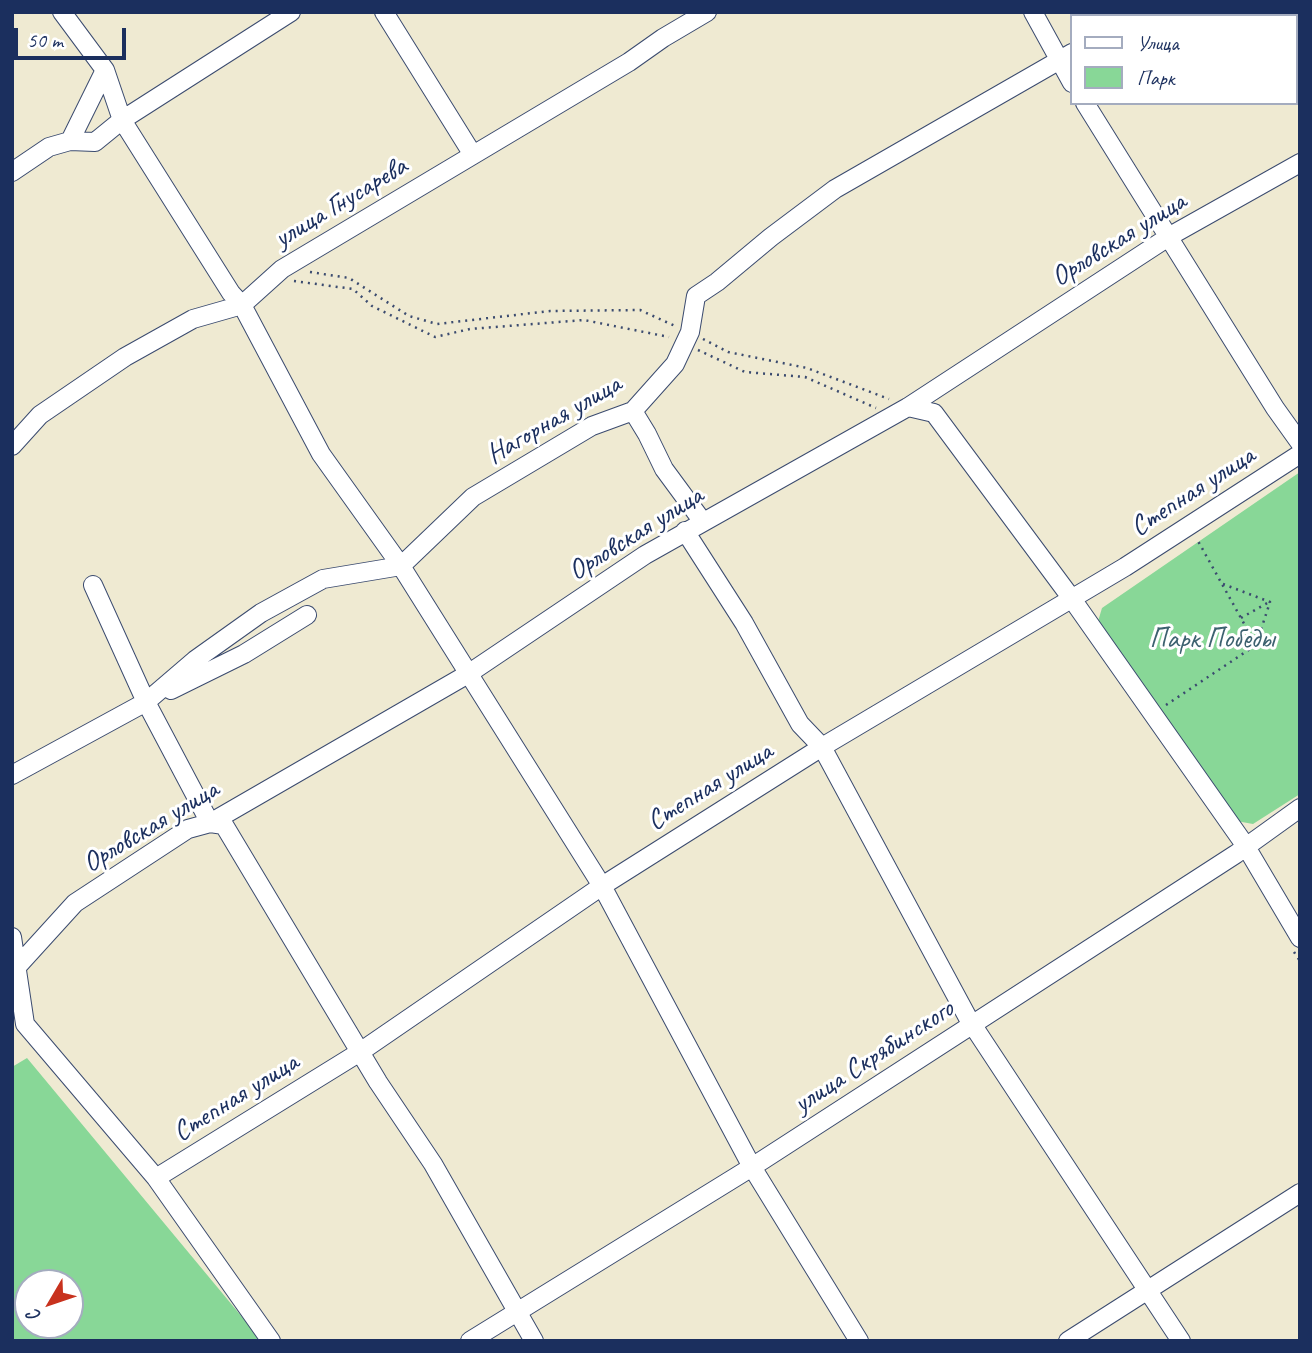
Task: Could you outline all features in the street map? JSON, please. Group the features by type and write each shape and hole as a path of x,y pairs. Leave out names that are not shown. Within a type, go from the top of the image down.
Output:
{"street":[{"path":"62,12 105,70 122,120 231,293 242,305 321,454 401,566 602,886 752,1167 859,1341"},
{"path":"12,172 49,147 70,141 95,142 122,120 291,12"},
{"path":"384,12 473,155"},
{"name":"улица Гнусарева","path":"12,446 40,415 125,356 193,319 242,305 282,269 629,62 707,12"},
{"path":"1033,12 1066,58"},
{"name":"Нагорная улица","path":"401,566 472,497 592,426 633,411 675,364 686,338 696,296 771,237 835,189 1066,58"},
{"path":"70,141 105,70"},
{"path":"1086,105 1275,408 1300,443"},
{"name":"Орловская улица","path":"15,969 75,903 188,828 210,823 468,674 645,555 901,411 1170,236 1300,163"},
{"path":"633,411 664,469 703,522"},
{"path":"901,411 934,413 1072,599 1245,845 1296,944"},
{"name":"Степная улица","path":"156,1178 360,1052 602,886 822,747 1072,599 1300,454"},
{"path":"685,531 744,623 800,724 822,747 973,1024 1181,1341"},
{"path":"146,702 195,660 261,613 323,579 401,566"},
{"path":"93,585 146,702 210,823 224,825 377,1082 433,1164 534,1341"},
{"path":"12,775 146,702 244,653 307,615"},
{"name":"улица Скрябинского","path":"470,1341 752,1167 1236,854 1300,808"},
{"path":"12,937 16,949 19,1028 156,1178 271,1341"},
{"path":"1068,1341 1300,1193"}],"path":[{"path":"309,272 349,278 409,316 438,324 550,311 640,310 746,372 805,377 901,411"},
{"path":"271,278 353,289 372,306 435,337 470,329 584,320 686,338 728,352 807,368 901,411"},
{"path":"1189,526 1256,645"},
{"path":"1221,583 1269,602"},
{"path":"1241,618 1269,602"},
{"path":"1152,714 1256,645 1269,602"},
{"path":"1296,944 1300,961"}],"green space":[{"name":"Парк Победы","path":"1300,472 1300,794 1253,824 1231,820 1096,628 1102,608"},
{"path":"27,1058 262,1341 12,1341 12,1067"}]}
